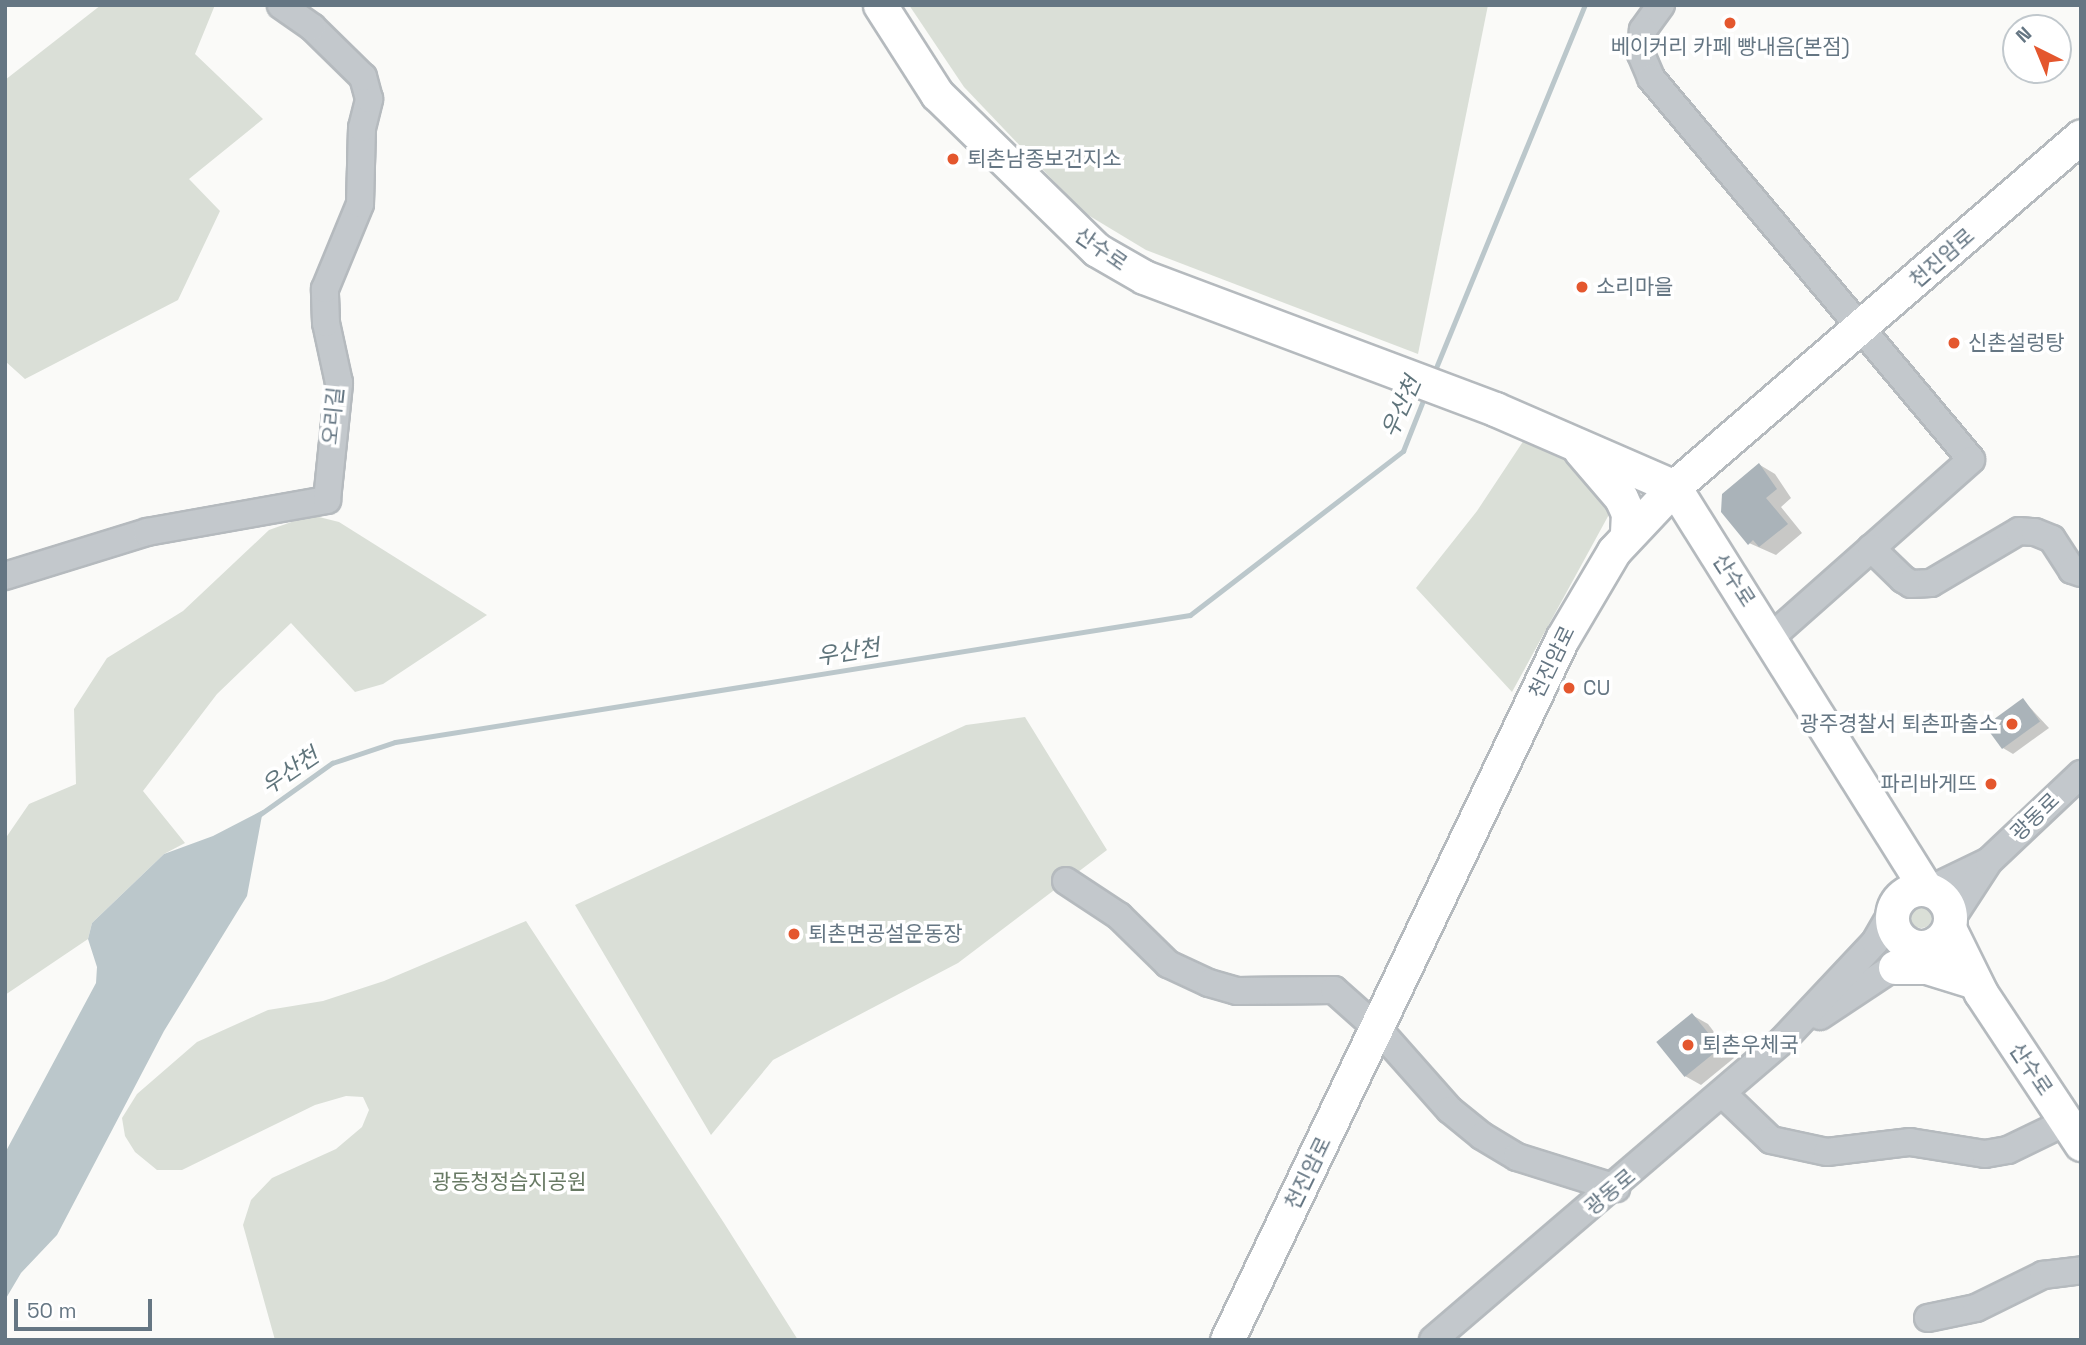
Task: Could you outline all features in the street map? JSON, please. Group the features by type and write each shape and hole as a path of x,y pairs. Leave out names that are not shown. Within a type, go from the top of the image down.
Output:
{"main road":[{"name":"산수로","path":"880,5 937,93 1097,250 1144,277 1572,440"},
{"name":"천진암로","path":"1227,1340 1378,1029 1562,639 1627,533 1674,487 1863,328 2081,136"},
{"path":"1572,440 1674,487"},
{"path":"1572,440 1621,498 1628,513 1627,533"},
{"name":"산수로","path":"1674,487 1771,637 1894,841 1927,889"},
{"path":"1894,841 1894,908 1899,938 1939,935 1945,901 1927,889 1908,892 1894,908"},
{"name":"산수로","path":"1939,935 2074,1133"},
{"path":"1895,967 1927,967 1975,986"}],"street":[{"name":"오리길","path":"5,576 147,532 327,500 339,383 325,289 360,204 362,128 369,100 363,77 312,27 281,5"},
{"path":"1661,5 1643,30 1641,54 1651,78 1971,460 1771,637"},
{"path":"1871,548 1911,584 1931,583 2019,531 2035,531 2052,539 2072,570 2081,573"},
{"name":"광동로","path":"1989,861 2080,777"},
{"path":"1927,889 1989,861"},
{"path":"1783,1041 1939,935 1989,861"},
{"path":"1066,881 1119,916 1168,964 1237,991 1334,990 1378,1029 1450,1110 1482,1136 1517,1157 1616,1188"},
{"path":"1783,1041 1875,942 1894,908"},
{"name":"광동로","path":"1433,1340 1616,1188 1783,1041"},
{"path":"1723,1094 1771,1140 1827,1152 1910,1142 1986,1154 2074,1133"},
{"path":"1928,1318 1976,1308 2043,1275 2081,1270"}],"green space":[{"path":"101,5 215,5 195,54 263,119 189,179 220,211 178,300 25,379 5,361 5,80"},
{"path":"909,5 1488,5 1418,354 1146,250 1083,212 964,87"},
{"path":"1524,440 1568,456 1612,509 1512,692 1416,588 1477,511"},
{"path":"311,515 339,522 487,615 383,684 355,692 291,623 217,694 143,791 185,843 164,854 92,923 88,939 5,995 5,839 29,804 76,784 74,709 107,658 183,611 269,530"},
{"name":"퇴촌면공설운동장","path":"1025,717 1107,850 958,963 773,1060 711,1135 575,905 966,725"},
{"path":"1921,906 1929,909 1932,917 1929,925 1921,928 1913,925 1910,917 1913,909"},
{"name":"광동청정습지공원","path":"526,921 798,1340 275,1340 243,1225 251,1200 272,1178 336,1149 362,1127 369,1110 363,1097 346,1096 315,1105 182,1170 157,1170 135,1152 125,1136 122,1118 137,1094 197,1042 268,1010 323,1001 384,981"}],"shaded area":[{"path":"263,810 247,896 164,1031 57,1235 21,1273 5,1300 5,1153 96,983 97,967 88,939 92,923 164,854 213,836"}],"building":[{"path":"1759,463 1777,489 1766,498 1788,524 1759,547 1753,540 1748,545 1721,512 1722,494"},
{"name":"광주경찰서 퇴촌파출소","path":"2023,698 2040,721 2002,749 1985,726"},
{"name":"퇴촌우체국","path":"1692,1013 1720,1048 1685,1077 1656,1042"}],"waterway":[{"name":"우산천","path":"1433,375 1585,5"},
{"name":"우산천","path":"259,815 332,763 395,742 1190,615 1403,451 1426,393"}],"place":[{"name":"베이커리 카페 빵내음(본점)","path":"1730,23"},
{"name":"퇴촌남종보건지소","path":"953,159"},
{"name":"소리마을","path":"1582,287"},
{"name":"신촌설렁탕","path":"1954,343"},
{"name":"CU","path":"1569,688"},
{"name":"광주경찰서 퇴촌파출소","path":"2012,724"},
{"name":"파리바게뜨","path":"1991,784"},
{"name":"퇴촌면공설운동장","path":"794,934"},
{"name":"퇴촌우체국","path":"1688,1045"}]}
